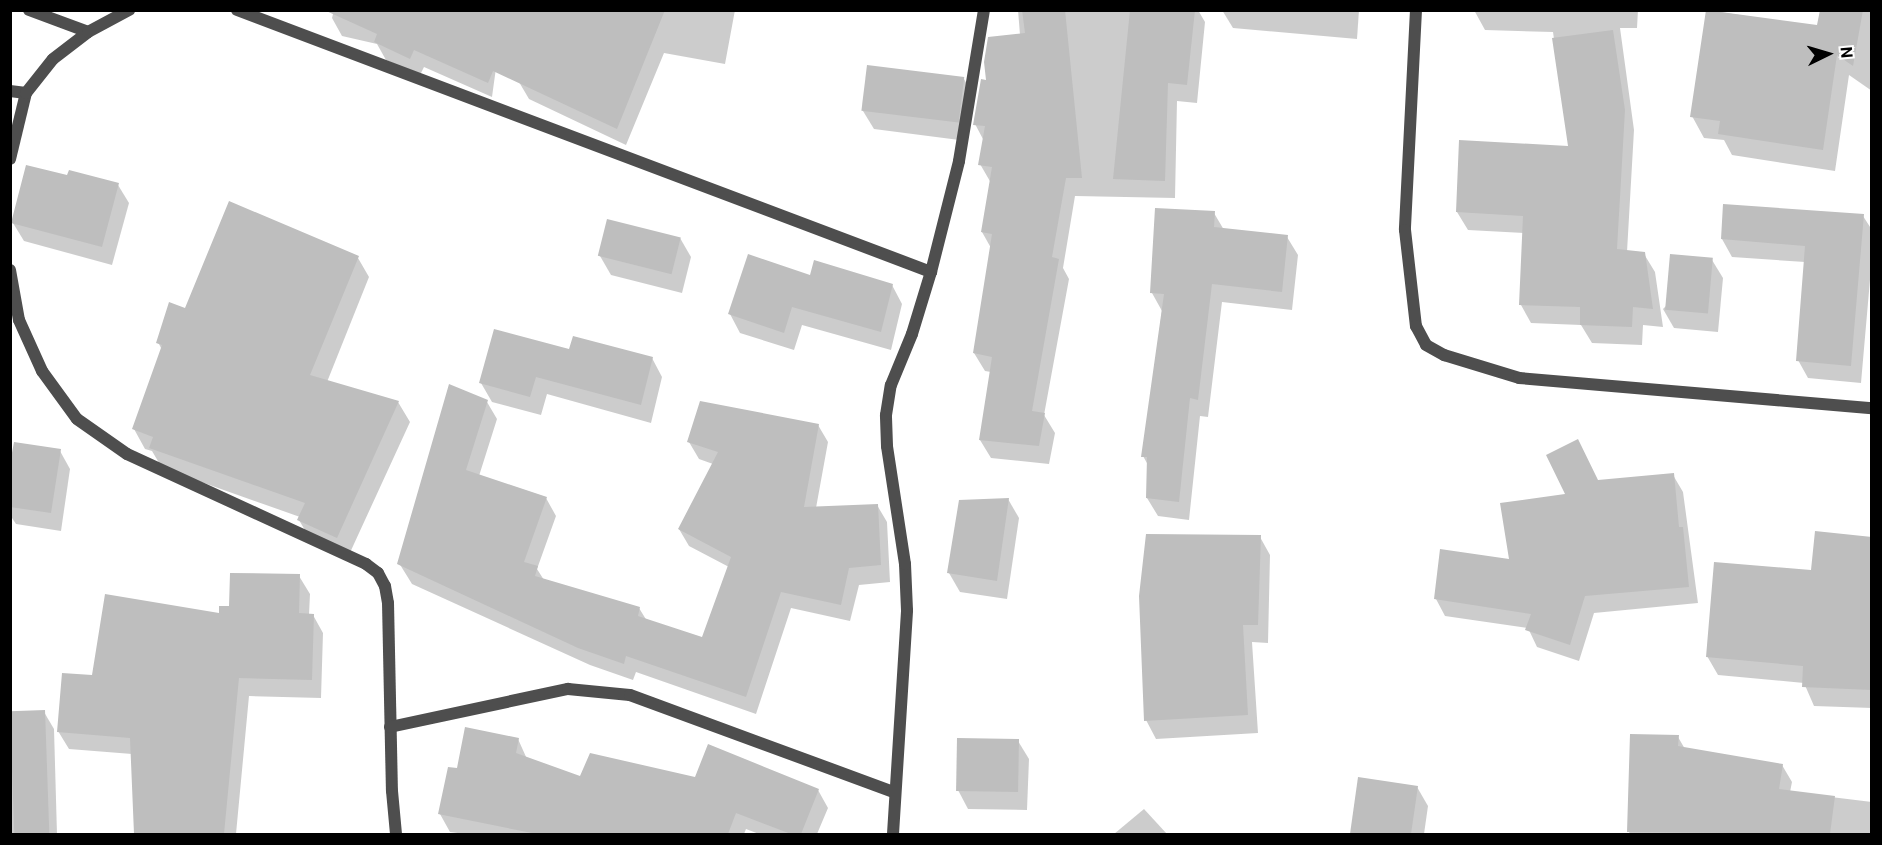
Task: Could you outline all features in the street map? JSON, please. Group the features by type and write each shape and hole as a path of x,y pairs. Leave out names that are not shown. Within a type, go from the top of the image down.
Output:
{"street":[{"path":"29,10 88,32"},
{"path":"10,159 26,93 53,59 88,32 129,10"},
{"path":"237,10 931,272"},
{"path":"893,834 907,610 905,564 887,446 886,415 891,385 912,334 931,272 959,161 984,10"},
{"path":"1416,10 1405,230 1416,326 1426,345 1444,356 1519,378 1872,408"},
{"path":"10,91 26,93"},
{"path":"10,270 19,320 42,371 77,419 127,454 366,564 378,573 385,586 388,603 390,728 396,834"},
{"path":"390,728 568,688 630,695 894,792"}],"building":[{"path":"324,10 665,10 617,129 493,71 488,83 414,50 410,59 374,42 377,34"},
{"path":"1022,10 1065,10 1082,178 1066,178 1052,257 1059,259 1032,411 1045,413 1039,446 979,440 992,357 973,353 992,234 981,232 992,167 978,165 985,126 973,125 981,79 986,80 984,62 988,37 1025,33"},
{"path":"1130,10 1195,10 1187,85 1168,83 1165,181 1113,179"},
{"path":"1706,10 1817,25 1820,10 1863,10 1853,66 1837,55 1823,150 1718,134 1720,121 1690,117"},
{"path":"1613,30 1625,110 1617,249 1645,252 1653,309 1633,307 1632,327 1580,325 1580,307 1519,305 1523,216 1456,212 1459,140 1568,146 1552,38"},
{"path":"867,65 964,77 959,123 861,111"},
{"path":"26,165 67,175 69,170 119,183 102,247 11,223"},
{"path":"229,201 359,256 310,375 399,401 337,538 297,520 305,503 149,448 153,437 132,429 162,345 156,343 169,302 185,308"},
{"path":"1723,204 1864,214 1851,366 1796,361 1805,246 1721,239"},
{"path":"1155,208 1215,211 1214,227 1288,235 1282,292 1212,284 1198,400 1190,398 1179,502 1146,498 1147,457 1141,457 1164,294 1150,293"},
{"path":"607,219 681,237 672,274 598,256"},
{"path":"748,254 810,275 814,260 893,284 881,332 792,307 784,333 728,314"},
{"path":"1670,254 1713,258 1708,314 1665,310"},
{"path":"494,329 569,349 573,336 653,357 641,405 536,377 530,397 479,383"},
{"path":"449,384 488,400 466,470 547,497 524,562 538,566 535,576 640,607 638,616 702,637 731,557 678,529 718,452 687,442 700,401 819,424 804,507 878,504 881,565 849,568 841,605 781,592 746,697 626,656 624,664 578,648 397,564"},
{"path":"1578,439 1598,480 1674,473 1679,527 1683,527 1689,587 1585,596 1570,645 1525,630 1531,614 1434,599 1440,549 1509,559 1500,503 1565,494 1546,455"},
{"path":"14,442 61,449 51,513 10,507 10,463"},
{"path":"1009,498 997,581 947,573 959,500"},
{"path":"1815,531 1872,537 1872,690 1802,687 1803,666 1706,657 1714,562 1811,570"},
{"path":"1146,534 1261,535 1258,625 1243,625 1248,715 1144,721 1139,596"},
{"path":"230,573 300,574 299,613 314,614 312,680 239,678 224,834 134,834 130,738 57,732 62,673 92,675 105,594 219,613 219,606 229,606"},
{"path":"45,710 49,834 14,834 10,711"},
{"path":"465,727 519,738 516,753 580,776 590,753 695,777 708,744 819,789 801,834 791,834 736,813 728,834 537,834 438,814 448,767 457,768"},
{"path":"1630,734 1679,735 1678,746 1783,764 1779,789 1835,796 1830,834 1627,832"},
{"path":"957,738 1019,739 1018,792 956,791"},
{"path":"1358,777 1418,786 1411,834 1350,834"}]}
